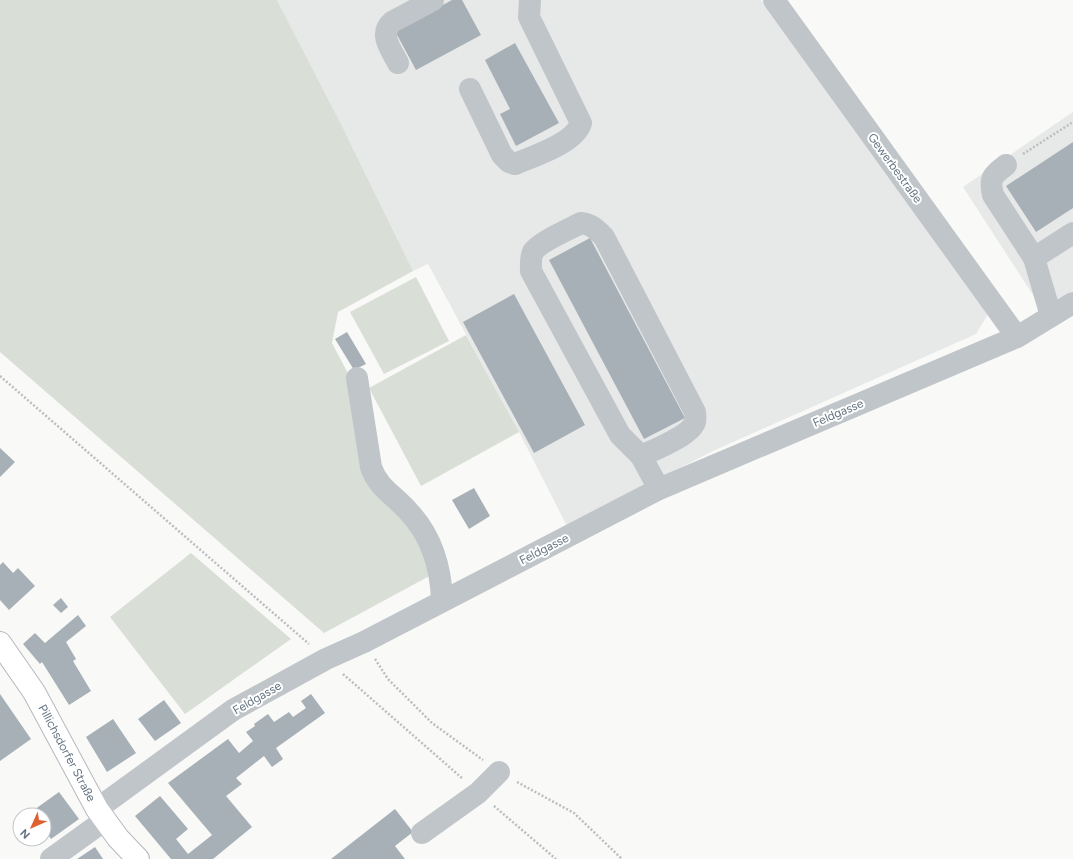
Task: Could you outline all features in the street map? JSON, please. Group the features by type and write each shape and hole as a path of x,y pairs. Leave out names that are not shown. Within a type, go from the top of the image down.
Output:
{"main road":[{"name":"Pillichsdorfer Straße","path":"0,643 34,692 101,815 118,838 138,859"}],"street":[{"path":"398,63 385,36 387,26 433,0"},
{"path":"470,90 502,155 509,162 515,164 565,142 575,134 579,128 581,123 529,17 530,0"},
{"name":"Gewerbestraße","path":"774,0 1017,337"},
{"path":"1006,166 994,175 990,184 993,195 1034,258 1051,316"},
{"path":"641,456 691,429 695,421 695,412 604,237 592,226 581,223 541,244 533,252 531,261 532,271 620,435 641,456 658,489"},
{"path":"1034,258 1073,233"},
{"name":"Feldgasse","path":"52,859 101,815 233,710 326,659 364,642 658,489 1017,337 1073,303"},
{"path":"357,378 371,467 374,476 379,483 408,510 418,522 433,548 438,563 442,588 442,601"},
{"path":"422,833 478,793 499,772"}],"path":[{"path":"1006,166 1073,122"},
{"path":"0,376 326,659"},
{"path":"350,681 556,859"}],"shaded area":[{"path":"0,0 277,0 340,122 413,271 338,312 332,343 352,381 371,488 409,523 435,573 324,633 0,352"},
{"path":"277,0 761,0 988,314 976,334 713,451 567,526 519,432 428,264 413,271 340,122"},
{"path":"1073,112 1073,291 1042,309 963,187"},
{"path":"416,277 449,341 384,374 350,312"},
{"path":"466,335 519,432 421,486 369,388"},
{"path":"191,553 291,639 185,714 110,617"}],"building":[{"path":"452,0 462,0 481,35 416,70 395,31"},
{"path":"515,43 559,123 516,146 500,114 510,109 485,60"},
{"path":"1073,142 1073,208 1036,232 1006,186"},
{"path":"590,238 685,418 644,439 549,260"},
{"path":"514,294 585,425 534,453 463,322"},
{"path":"347,332 366,364 354,370 335,339"},
{"path":"0,448 15,462 0,477"},
{"path":"474,488 490,516 469,529 452,500"},
{"path":"3,562 13,573 18,568 35,586 9,610 0,600 0,565"},
{"path":"61,598 68,607 61,613 53,605"},
{"path":"78,615 86,626 66,642 76,659 73,661 91,691 69,705 42,662 40,664 23,644 35,633 45,643"},
{"path":"0,694 31,739 0,761"},
{"path":"311,694 325,713 276,748 283,759 272,767 264,756 236,778 242,784 226,796 252,827 213,859 171,859 135,816 160,796 188,829 176,839 188,854 212,835 168,783 228,739 239,753 253,741 246,732 255,726 254,724 268,714 274,722 289,712 293,717 306,708 301,701"},
{"path":"164,700 181,723 155,741 138,719"},
{"path":"113,719 136,753 107,772 86,737"},
{"path":"59,792 79,819 52,838 52,807 38,807"},
{"path":"395,809 413,832 395,846 405,859 331,859"},
{"path":"95,847 103,859 77,859"}]}
